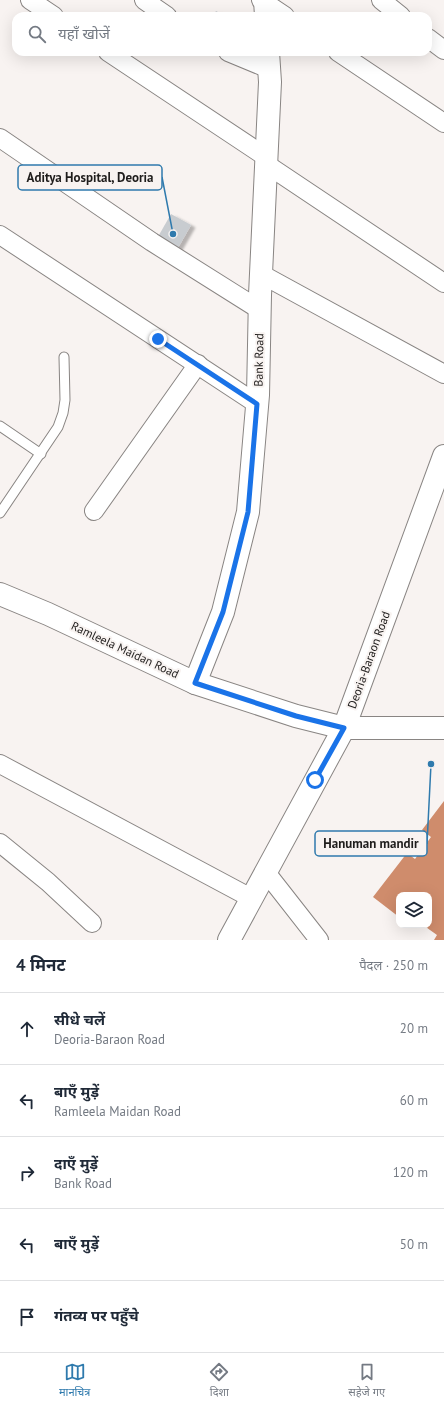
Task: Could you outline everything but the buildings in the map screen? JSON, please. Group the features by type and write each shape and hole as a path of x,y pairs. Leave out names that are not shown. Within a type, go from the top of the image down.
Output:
{"street":[{"path":"30,0 48,12"},
{"path":"144,0 161,12"},
{"path":"381,0 396,12"},
{"path":"264,5 277,12"},
{"path":"432,41 444,50"},
{"path":"114,56 444,283"},
{"path":"246,56 269,61"},
{"path":"344,56 444,123"},
{"name":"Bank Road","path":"195,683 223,612 248,512 257,404 261,274 270,82 269,61"},
{"path":"0,138 152,242 260,310"},
{"path":"0,236 257,404"},
{"path":"261,274 444,374"},
{"path":"94,511 198,364"},
{"name":"Deoria-Baraon Road","path":"229,940 265,871 344,728 444,456"},
{"name":"Ramleela Maidan Road","path":"0,594 48,614 195,683 296,716 344,728 444,728"},
{"path":"0,764 251,898"},
{"path":"0,843 48,882 92,923"},
{"path":"265,871 319,940"}],"lane":[{"path":"0,513 58,428 63,413 65,400 64,357"},
{"path":"0,426 41,454"}],"shaded area":[{"path":"444,801 444,940 434,940 437,935 427,928 432,928 432,892 396,892 396,915 373,897 407,853 415,859 431,837 422,830"}],"place":[{"name":"Aditya Hospital, Deoria","path":"173,234"},
{"name":"Hanuman mandir","path":"431,764"}],"route":[{"path":"158,339 257,404 248,512 223,612 195,683 296,716 344,728 315,780"}]}
